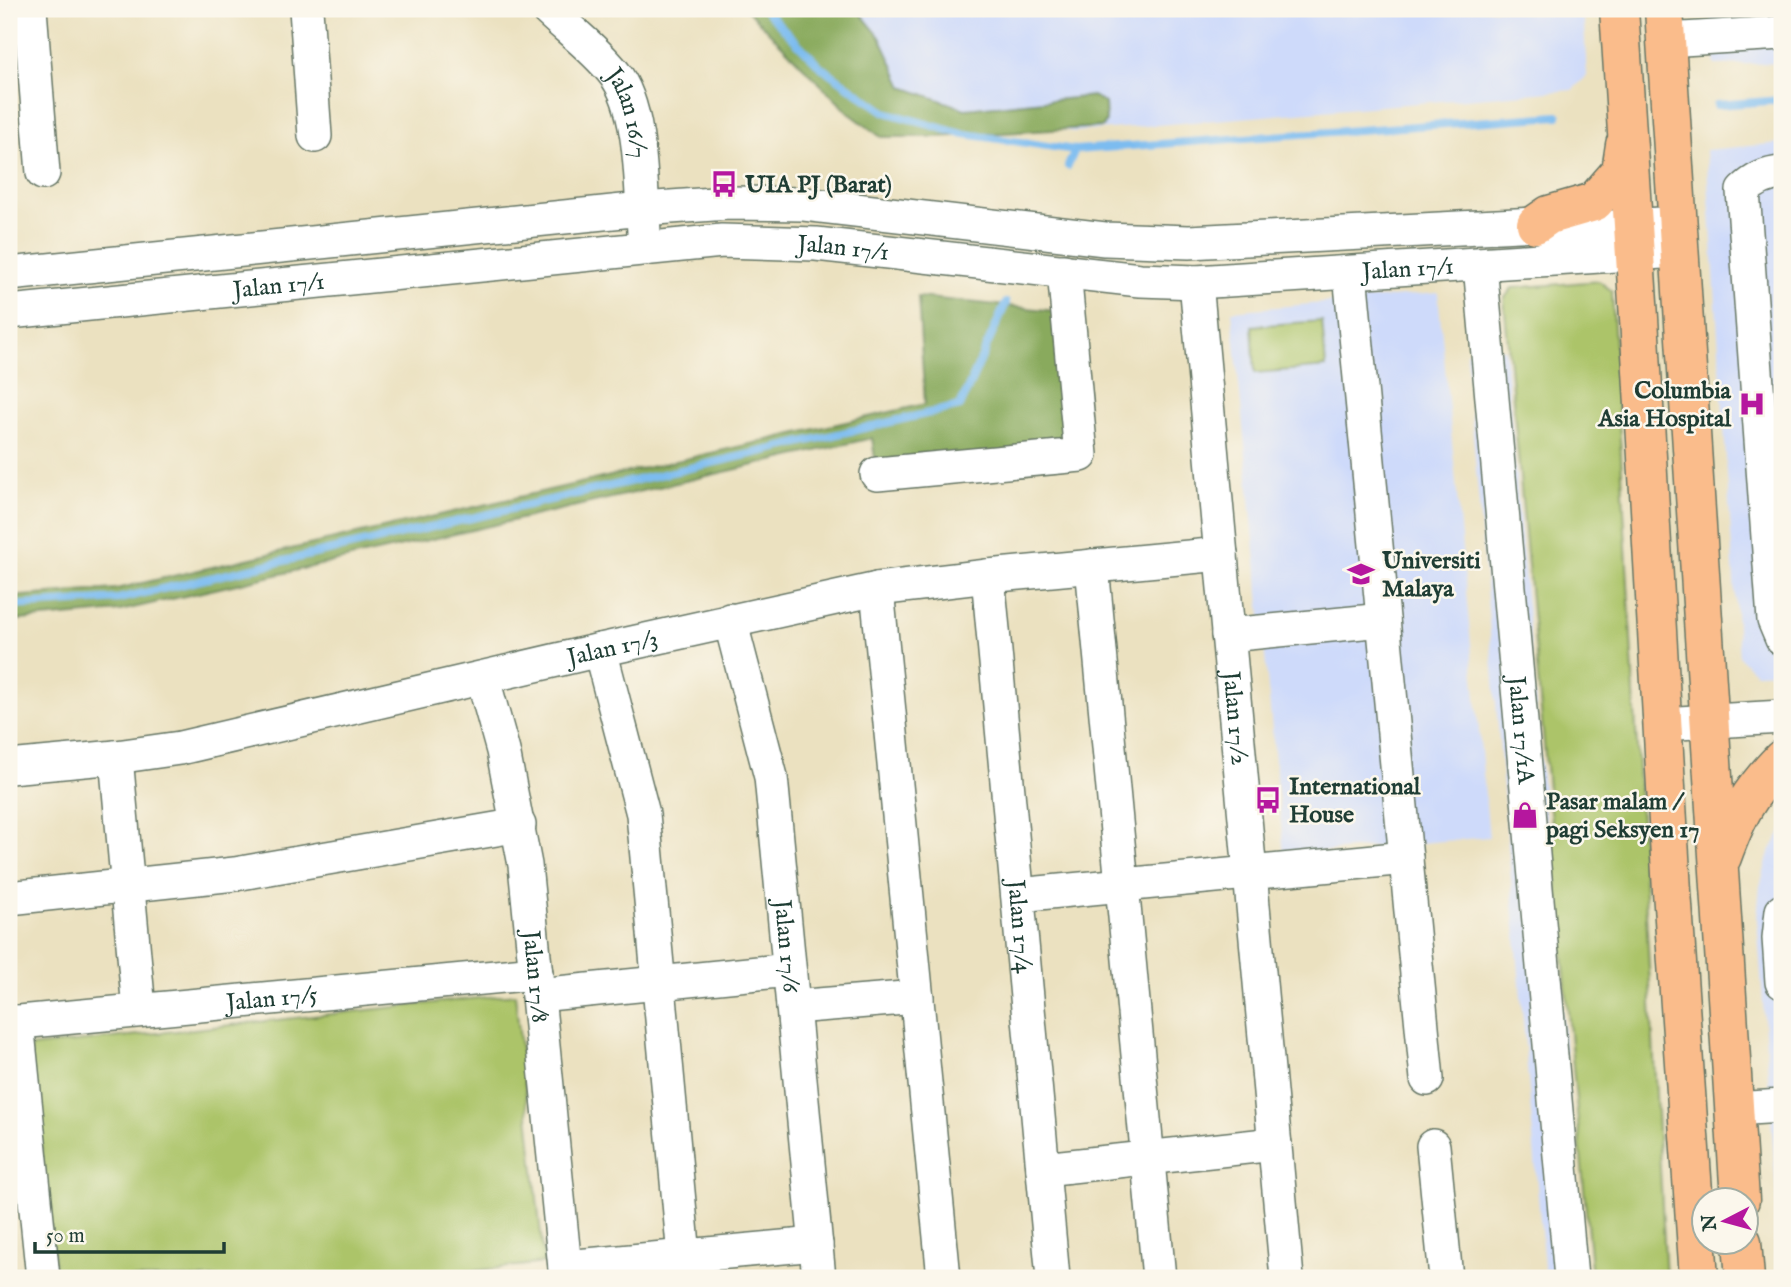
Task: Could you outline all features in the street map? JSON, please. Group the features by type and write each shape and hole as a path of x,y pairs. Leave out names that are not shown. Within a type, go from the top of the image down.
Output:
{"main road":[{"path":"1619,9 1661,724 1699,1278"},
{"path":"1665,24 1739,1186"},
{"path":"1536,224 1549,215 1594,202 1621,171 1627,131"},
{"path":"1718,867 1734,825 1750,794 1782,759"},
{"path":"1743,1256 1745,1278"}],"street":[{"path":"30,9 43,173"},
{"path":"306,9 314,136"},
{"name":"Jalan 16/7","path":"547,9 615,74 631,104 637,142 645,248"},
{"path":"1665,24 1734,22 1782,33"},
{"path":"1782,173 1753,181 1742,191 1774,620 1782,639"},
{"name":"Jalan 17/1","path":"9,274 642,209 729,203 804,204 1093,238 1189,242 1536,224 1550,231 1634,240"},
{"name":"Jalan 17/1","path":"9,312 722,241 816,244 1140,281 1196,282 1480,265 1634,240 1677,237"},
{"name":"Jalan 17/1A","path":"1480,265 1571,1278"},
{"path":"877,474 1081,455 1064,271"},
{"path":"1350,273 1427,1079"},
{"name":"Jalan 17/2","path":"1196,282 1287,1278"},
{"name":"Jalan 17/3","path":"9,767 180,748 483,679 600,649 877,589 1221,554"},
{"path":"1092,566 1159,1278"},
{"name":"Jalan 17/4","path":"988,576 1053,1278"},
{"path":"877,589 944,1278"},
{"name":"Jalan 17/6","path":"730,620 771,777 819,1278"},
{"path":"1228,635 1383,620"},
{"path":"600,649 643,814 685,1267"},
{"name":"Jalan 17/8","path":"483,679 503,751 525,865 565,1273"},
{"path":"1661,724 1782,717"},
{"path":"116,757 139,1010"},
{"path":"9,898 235,874 519,825"},
{"path":"1018,895 1406,859"},
{"path":"1782,911 1779,938 1782,982"},
{"name":"Jalan 17/5","path":"13,1022 139,1010 537,984 659,983 789,970"},
{"path":"793,1007 917,998"},
{"path":"13,1022 43,1278"},
{"path":"1734,1109 1782,1106"},
{"path":"1043,1169 1275,1144"},
{"path":"1433,1146 1446,1278"},
{"path":"565,1273 685,1267 816,1244"}],"shaded area":[{"path":"786,9 1583,9 1587,76 1572,90 1074,132 960,116 892,94"},
{"path":"1710,9 1782,9 1782,63 1715,65"},
{"name":"Columbia Asia Hospital","path":"1782,143 1782,672 1756,673 1739,657 1706,150"},
{"name":"Universiti Malaya","path":"1438,293 1489,837 1284,855 1232,311"},
{"name":"Pasar malam / pagi Seksyen 17","path":"1505,349 1585,1278 1545,1278 1466,352"},
{"path":"1782,830 1782,1273 1757,918 1760,886 1769,853"}],"green space":[{"path":"746,9 857,9 880,37 903,87 965,109 1093,96 1105,103 1106,121 1103,127 936,137 881,137 849,113"},
{"path":"1599,281 1612,291 1666,1278 1592,1278 1504,299 1512,288"},
{"path":"918,297 1056,311 1068,436 1057,449 876,466 872,438 120,611 9,621 9,597 116,589 925,404"},
{"path":"1322,321 1326,367 1255,373 1252,326"},
{"path":"515,994 544,1263 409,1278 56,1278 30,1047"}],"waterway":[{"path":"764,9 821,67 885,112 958,133 1075,150 1558,116"},
{"path":"1717,105 1782,100"},
{"path":"1068,166 1075,150"},
{"path":"9,606 118,599 960,406 1006,303"}],"place":[{"name":"UIA PJ (Barat)","path":"724,184"},
{"name":"Columbia Asia Hospital","path":"1752,404"},
{"name":"Universiti Malaya","path":"1361,574"},
{"name":"International House","path":"1268,800"},
{"name":"Pasar malam / pagi Seksyen 17","path":"1525,815"}]}
